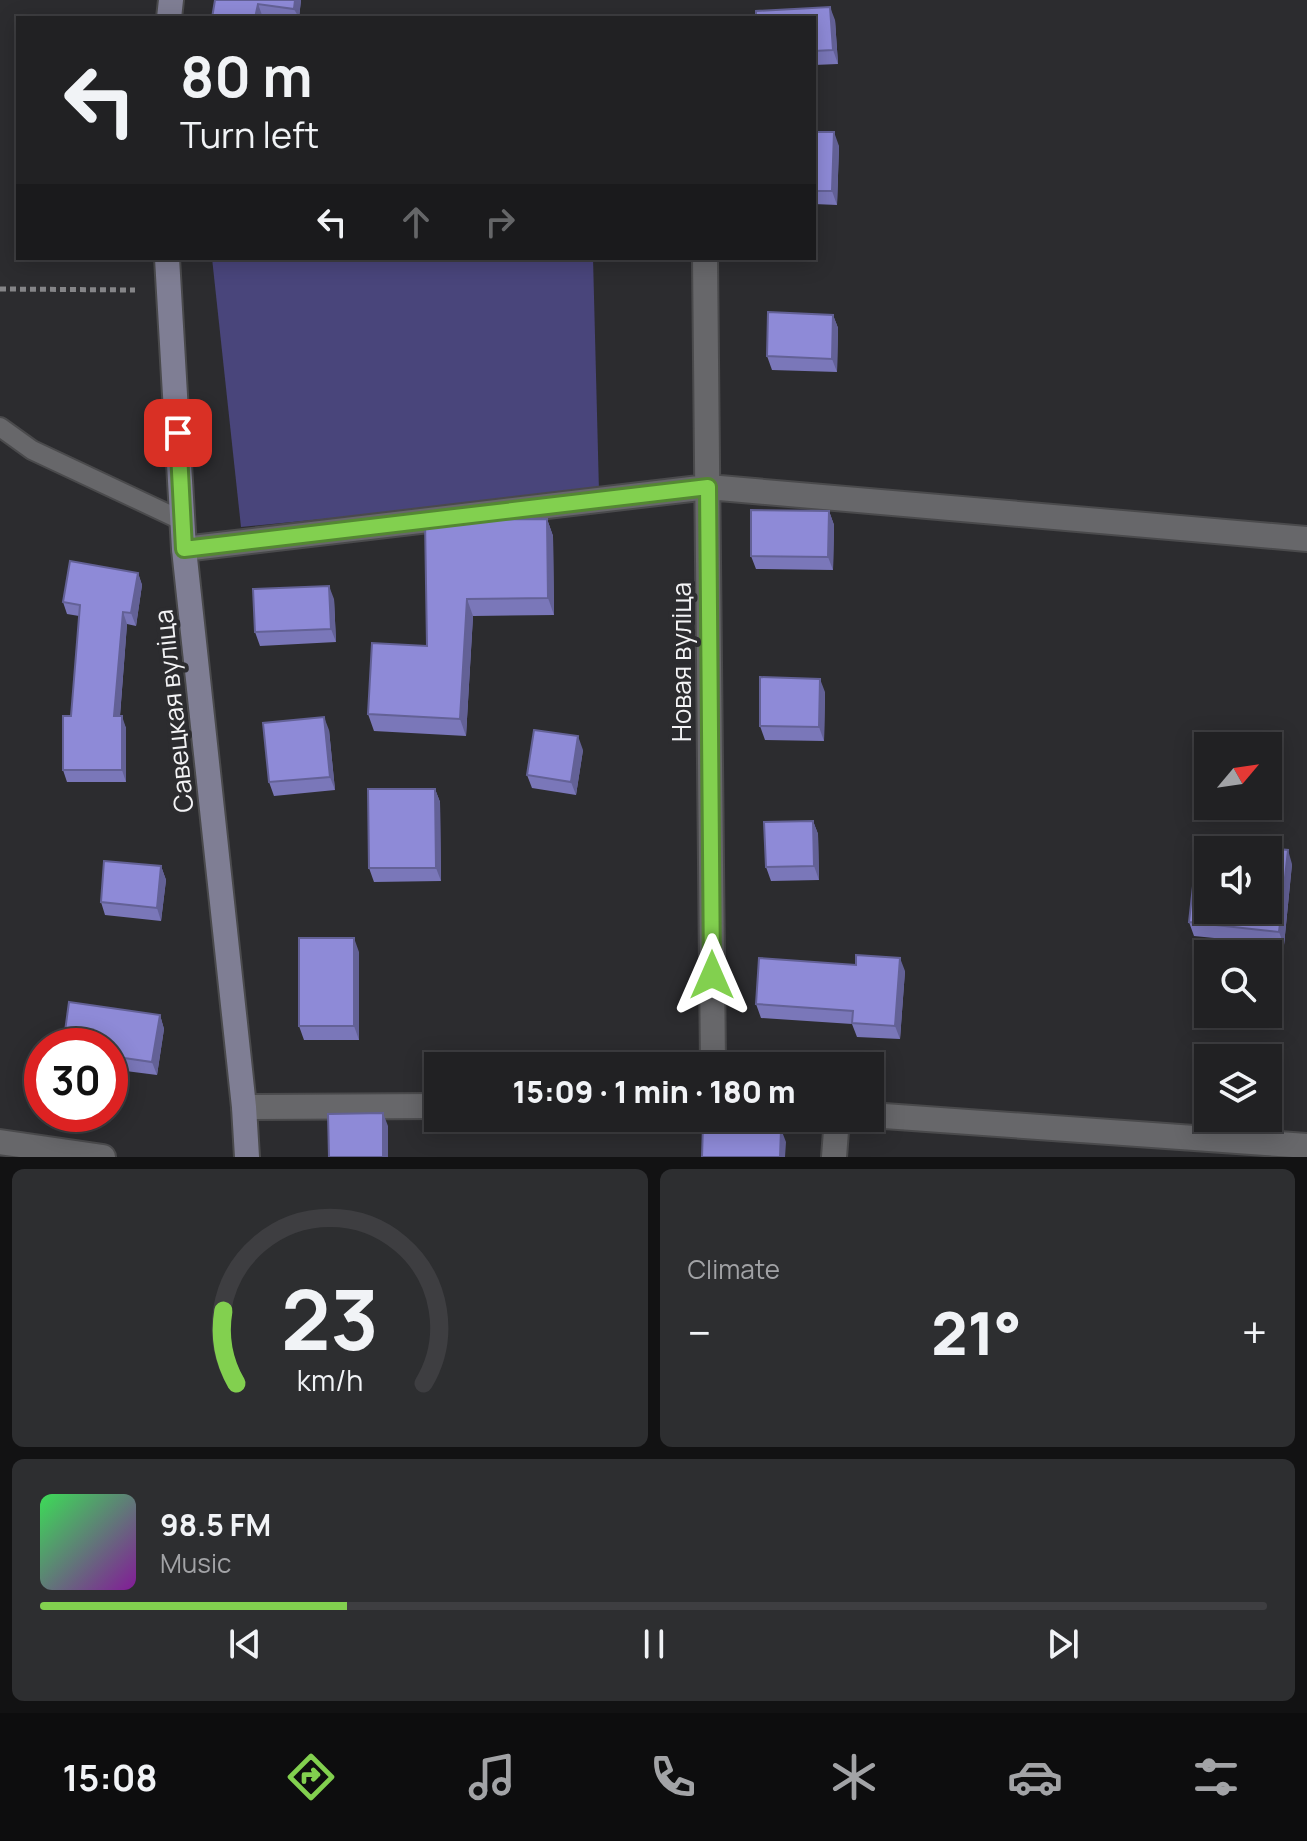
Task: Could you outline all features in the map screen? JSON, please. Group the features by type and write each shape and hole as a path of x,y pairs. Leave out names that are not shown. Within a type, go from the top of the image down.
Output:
{"main road":[{"name":"Савецкая вуліца","path":"167,260 184,549 247,1157"}],"street":[{"name":"Новая вуліца","path":"705,260 713,1052"},
{"path":"184,549 708,487 1307,539"},
{"path":"244,1107 424,1106"},
{"path":"884,1116 1307,1146"},
{"path":"834,1157 836,1132"},
{"path":"0,1142 103,1157"}],"lane":[{"path":"0,427 32,450 183,521"}],"path":[{"path":"0,289 146,290"}],"shaded area":[{"path":"212,260 593,260 599,492 241,527"}],"building":[{"path":"215,0 295,0 294,9 258,4 255,16 212,16"},
{"path":"830,7 833,50 816,51 816,16 756,16 756,11"},
{"path":"816,132 834,132 832,191 816,191"},
{"path":"768,312 833,315 832,359 767,356"},
{"path":"751,510 829,511 828,557 751,556"},
{"path":"547,519 548,598 467,599 460,719 368,714 372,643 427,646 425,520"},
{"path":"70,561 138,573 131,613 123,612 114,716 122,716 122,770 63,770 63,716 71,716 80,605 63,602"},
{"path":"329,586 331,629 255,632 253,589"},
{"path":"760,677 820,679 819,727 760,726"},
{"path":"324,717 330,777 269,782 263,723"},
{"path":"534,730 578,736 571,782 527,775"},
{"path":"368,789 435,789 436,868 369,868"},
{"path":"813,821 814,866 766,867 764,822"},
{"path":"1282,849 1288,850 1282,905"},
{"path":"104,861 161,866 157,908 101,902"},
{"path":"1194,877 1194,923 1189,922"},
{"path":"1207,924 1280,924 1279,932"},
{"path":"299,938 354,938 354,1026 299,1026"},
{"path":"856,955 900,958 895,1026 852,1023 853,1011 756,1004 759,958 856,965"},
{"path":"69,1002 160,1015 152,1062 128,1059 128,1028 65,1028"},
{"path":"383,1113 383,1157 329,1157 328,1114"},
{"path":"703,1132 781,1132 780,1157 702,1157"}],"route":[{"path":"178,433 184,549 708,487 712,975"}]}
